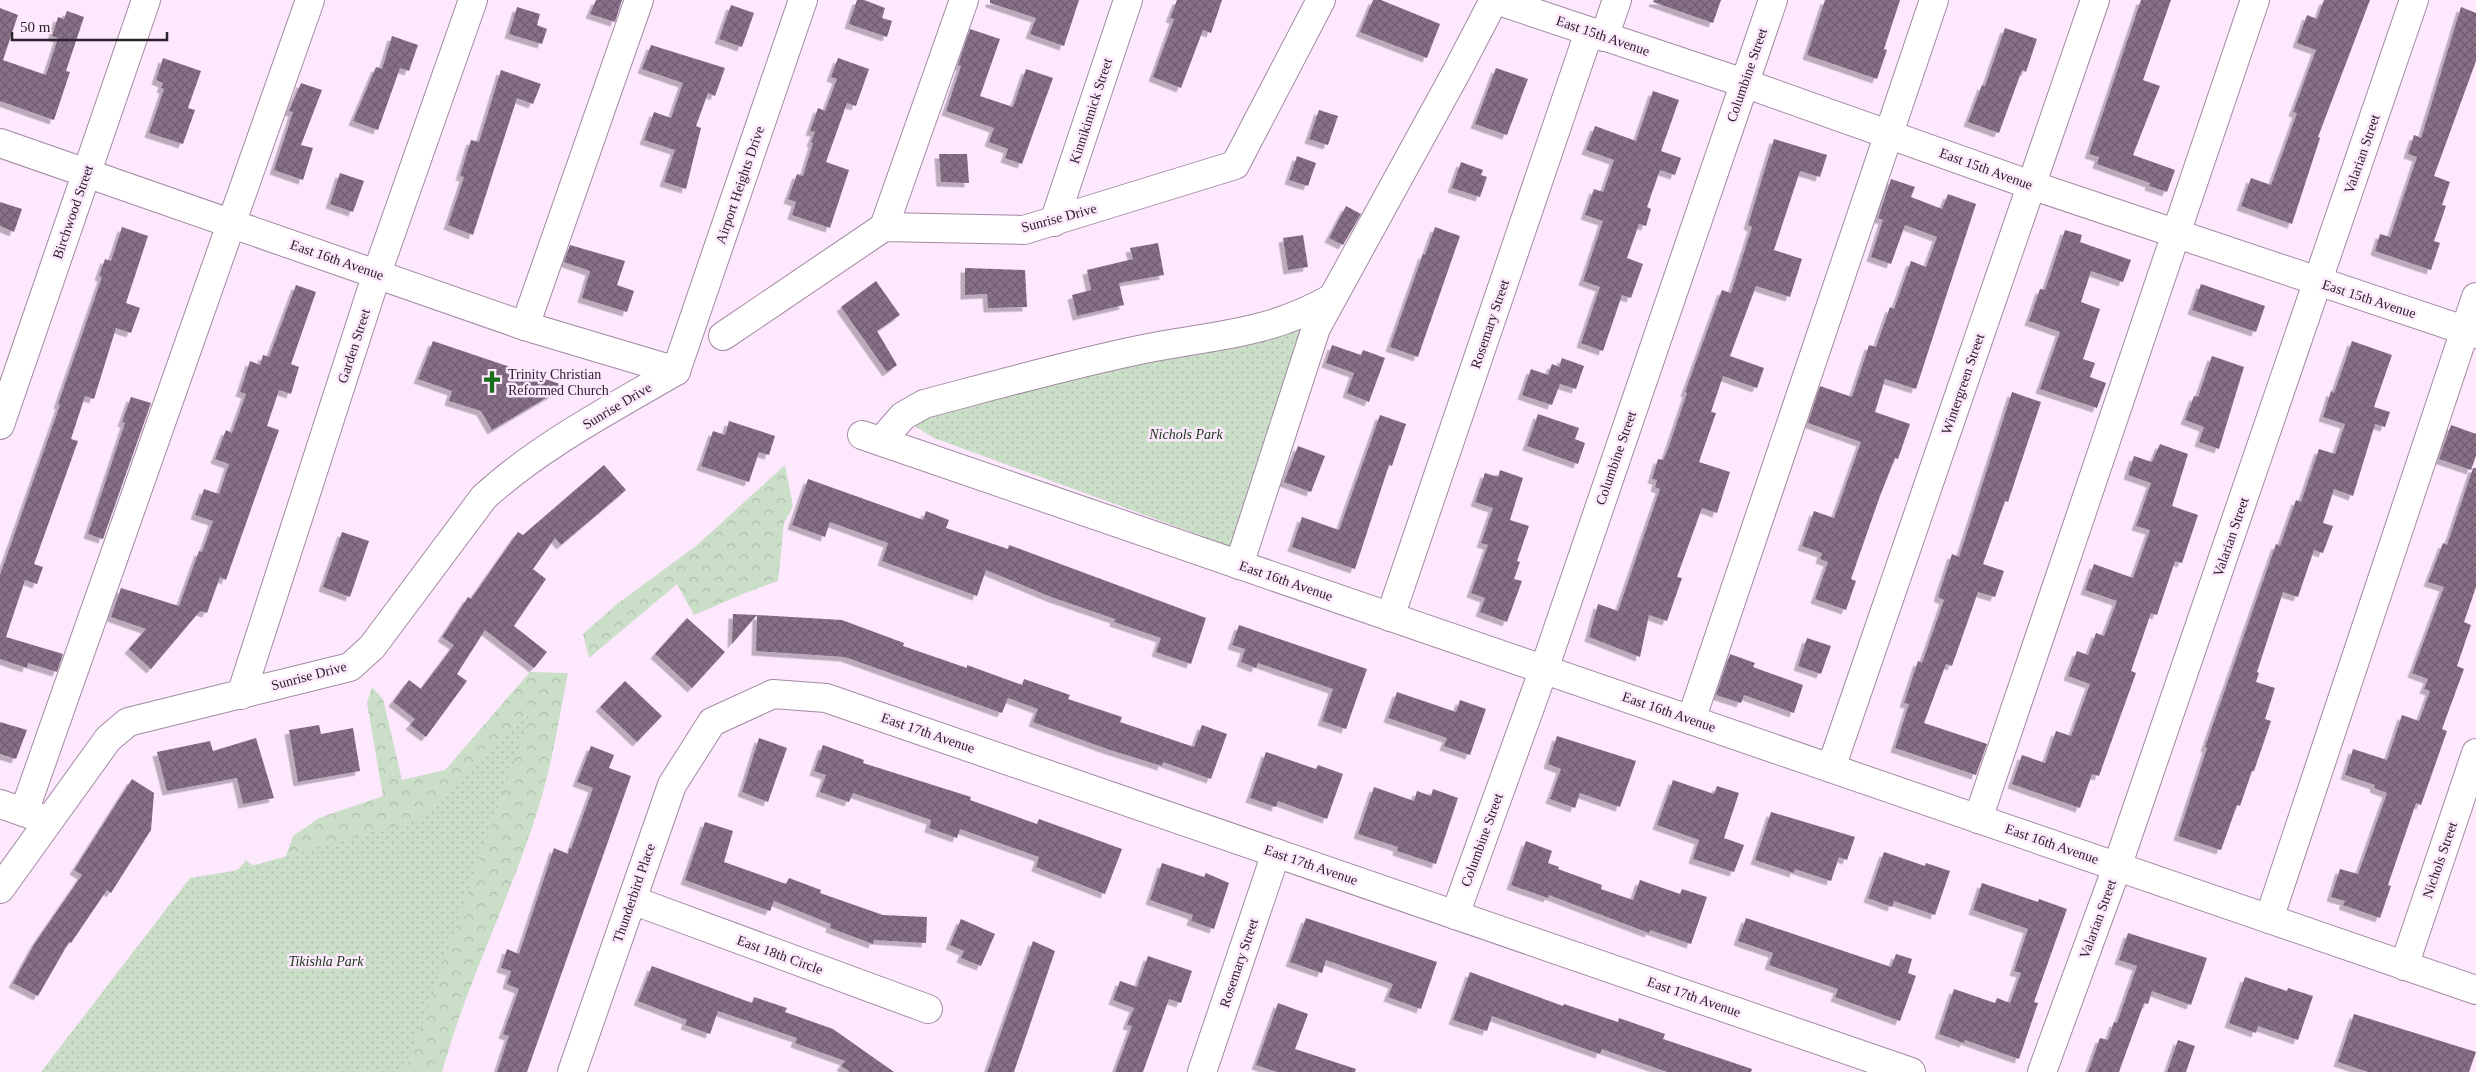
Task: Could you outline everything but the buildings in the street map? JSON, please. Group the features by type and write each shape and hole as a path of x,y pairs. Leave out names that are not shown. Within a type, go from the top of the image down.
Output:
{"street":[{"name":"Birchwood Street","path":"0,425 146,0"},
{"path":"50,820 12,808 232,223 310,0"},
{"name":"Garden Street","path":"241,695 377,274 474,0"},
{"path":"525,326 640,0"},
{"name":"Airport Heights Drive","path":"676,371 803,0"},
{"path":"724,336 884,227 964,0"},
{"name":"Kinnikinnick Street","path":"1054,222 1128,0"},
{"name":"Sunrise Drive","path":"884,227 1024,230 1235,166 1321,0"},
{"path":"1239,565 1316,328 1495,0"},
{"name":"East 15th Avenue","path":"1495,0 1744,83 2031,185 2470,332"},
{"name":"Rosemary Street","path":"1390,617 1597,35 1617,0"},
{"name":"Columbine Street","path":"1455,915 1544,669 1773,0"},
{"path":"1691,720 1934,0"},
{"name":"Wintergreen Street","path":"1831,768 2095,0"},
{"path":"1978,819 2255,0"},
{"name":"Valarian Street","path":"2042,1072 2117,867 2319,283 2414,0"},
{"name":"East 16th Avenue","path":"0,143 525,326 676,371"},
{"path":"2269,919 2470,332 2476,297"},
{"name":"East 16th Avenue","path":"1332,298 1308,312 1259,329 1139,350 924,404 871,438 2476,990"},
{"name":"Sunrise Drive","path":"0,889 108,740 128,722 350,667 372,647 484,497 504,479 602,414 676,371"},
{"name":"East 17th Avenue","path":"712,722 774,694 826,698 1911,1072"},
{"name":"Thunderbird Place","path":"572,1072 672,785 712,722"},
{"name":"Nichols Street","path":"2404,966 2476,754"},
{"name":"Rosemary Street","path":"1202,1072 1276,853"},
{"name":"East 18th Circle","path":"632,900 928,1009"}],"green space":[{"name":"Nichols Park","path":"1298,321 1310,340 1238,549 934,438 911,424 930,404"},
{"path":"785,465 793,506 784,523 778,581 694,615 677,584 589,658 583,634 617,604 696,546"},
{"name":"Tikishla Park","path":"530,672 568,673 550,763 532,828 465,1002 442,1072 72,1072 246,860 276,884 293,836 319,818 383,796 367,703 372,687 383,699 402,780 445,770"},
{"name":"Tikishla Park","path":"532,710 405,1072 41,1072 190,878 233,871 423,818"}],"place":[{"name":"Trinity Christian Reformed Church","path":"492,382"}]}
